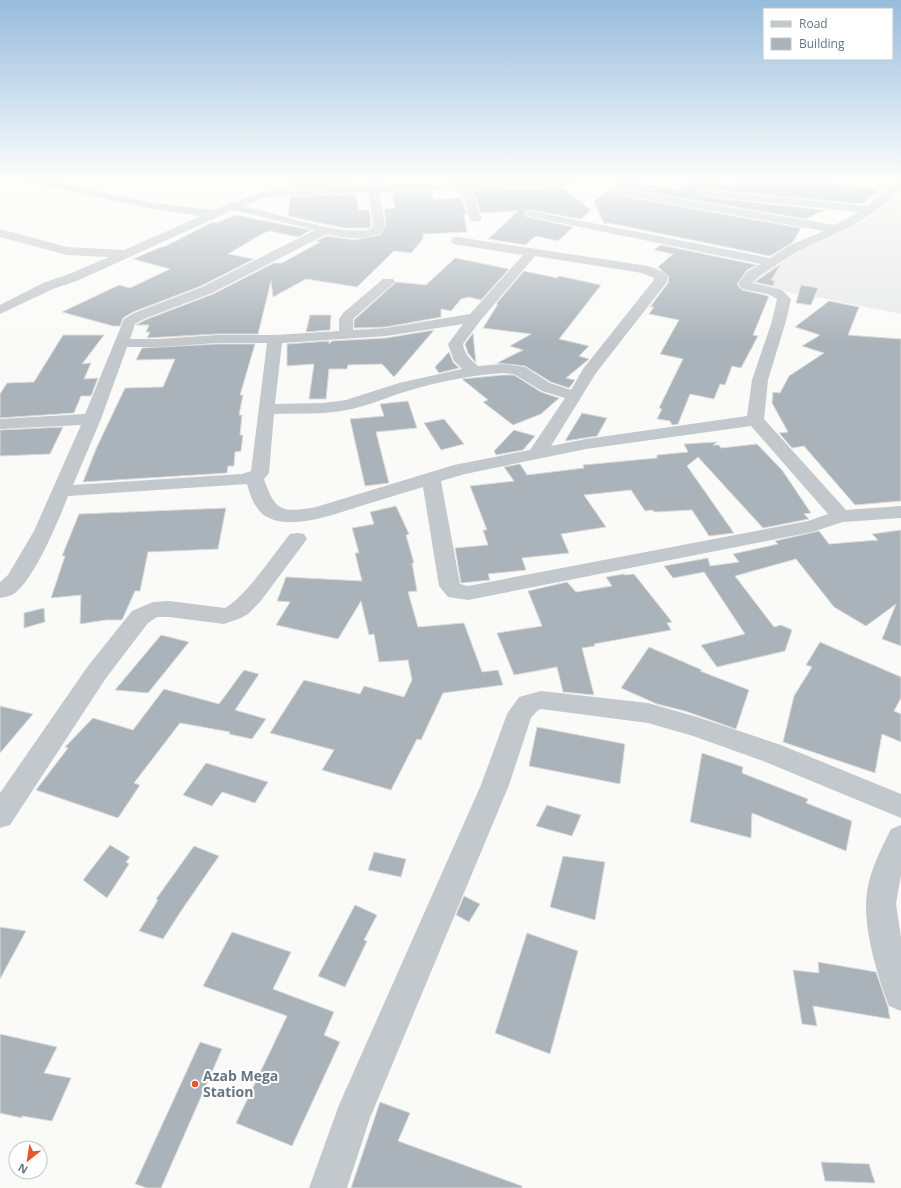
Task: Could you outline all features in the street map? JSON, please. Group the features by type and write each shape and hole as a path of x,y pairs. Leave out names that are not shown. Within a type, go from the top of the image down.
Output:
{"street":[{"path":"0,310 48,286 74,277 174,232"},
{"path":"0,591 6,589 16,580 44,531 92,419 129,322 207,290 321,232"},
{"path":"344,232 363,235 374,232"},
{"path":"623,232 772,262"},
{"path":"828,232 792,249 753,274 745,283 746,286 782,295 784,299 779,321 760,380 755,420 841,516"},
{"path":"0,233 67,251 109,254 130,252"},
{"path":"639,247 651,238"},
{"path":"458,241 651,271 661,277 660,282 604,351 589,372 537,454"},
{"path":"475,372 462,361 455,344 475,318 531,253"},
{"path":"614,265 626,256"},
{"path":"346,334 346,319 348,316 388,282"},
{"path":"122,343 180,342 217,339 275,339 386,332 475,318"},
{"path":"62,491 242,480 254,477 260,473 275,339"},
{"path":"266,409 356,404 404,386 475,372 500,369 518,369 530,375 544,386 575,396"},
{"path":"0,424 92,419"},
{"path":"254,477 265,505 271,511 282,515 299,516 319,512 461,470 537,454 586,444 755,420"},
{"path":"431,478 450,586 456,592 468,592 812,526 841,516 901,512"},
{"path":"0,816 97,672 140,617 153,610 169,609 224,616 233,613 252,598 297,539"},
{"path":"328,1188 352,1118 495,785 520,714 528,704 541,700 648,713 772,753 901,806"},
{"path":"901,838 888,868 882,893 881,907 888,949 901,994"}],"shaded area":[{"path":"839,232 901,232 901,314 750,285 755,279 804,248"}],"building":[{"path":"193,232 266,232 228,254 254,259 201,286 133,312 123,318 120,326 113,326 62,312 119,285 130,288 170,269 133,259 164,247"},
{"path":"276,232 306,232 298,237"},
{"path":"381,232 457,232 423,234 423,239 411,253 394,251 357,287 306,279 273,297 271,281 258,334 217,334 147,338 150,332 146,332 149,325 136,325 145,320 213,294 274,263 282,263 320,242 316,241 327,236 354,240 380,235"},
{"path":"495,232 567,232 558,241 536,236 525,245 488,239"},
{"path":"655,232 798,232 793,242 770,256"},
{"path":"661,245 757,265 747,270 737,284 742,290 769,296 753,335 758,336 741,368 732,366 725,385 720,384 714,399 690,394 678,424 672,425 670,421 657,419 662,409 659,408 683,359 660,354 679,320 649,314 654,307 650,307 668,283 669,277 658,267 673,254 654,250"},
{"path":"455,258 509,269 481,300 469,297 461,299 451,311 441,309 441,317 386,327 354,328 354,320 396,282 426,285"},
{"path":"781,264 771,280 775,281 773,286 755,282"},
{"path":"524,271 557,278 559,276 601,285 559,339 589,346 579,356 589,359 566,378 575,380 569,388 551,382 525,366 497,363 523,350 510,346 531,334 483,328 498,304 496,304"},
{"path":"801,285 818,288 811,305 796,303"},
{"path":"829,301 859,307 848,335 901,339 901,501 855,505 804,446 792,448 779,433 788,432 772,403 773,392 780,393 789,376 824,353 802,346 820,335 795,327"},
{"path":"310,315 331,315 330,330 306,332"},
{"path":"434,330 394,377 382,364 348,365 347,369 329,369 326,399 309,399 314,364 287,366 287,344 329,341 329,344 332,341 386,338"},
{"path":"473,333 476,363 468,353 465,344"},
{"path":"63,335 104,335 82,364 91,363 84,379 98,378 91,396 81,396 74,413 0,418 0,394 7,383 34,382"},
{"path":"217,344 255,344 240,395 243,395 239,415 242,415 240,435 243,435 241,451 235,452 234,466 228,466 227,473 83,482 96,449 125,388 163,387 175,359 136,360 142,348"},
{"path":"449,352 453,362 459,368 439,373 435,367"},
{"path":"514,375 541,392 559,398 541,414 513,425 483,402 488,400 462,379"},
{"path":"408,401 417,428 376,432 389,483 365,486 350,419 384,416 380,404"},
{"path":"582,413 607,418 597,436 565,441"},
{"path":"444,419 464,444 441,450 424,423"},
{"path":"63,427 50,454 0,456 0,430"},
{"path":"514,430 535,436 523,450 496,455 494,451"},
{"path":"717,442 713,445 719,445 721,448 757,444 782,470 811,513 804,514 809,519 763,528 698,457 687,466 734,533 709,536 692,510 655,512 652,510 645,511 631,490 584,495 606,527 561,534 569,553 522,558 526,570 488,574 490,580 461,583 455,548 488,545 483,530 487,530 470,486 514,481 504,467 520,464 527,475 584,468 583,465 657,458 657,455 688,452 684,444"},
{"path":"396,506 409,534 406,535 414,563 412,563 417,591 408,592 418,627 464,623 482,672 498,670 503,685 443,693 421,740 417,739 391,790 322,770 334,750 270,733 304,680 360,694 364,686 404,697 412,680 408,660 379,662 374,634 369,635 361,601 338,639 276,625 290,602 277,601 286,577 362,581 355,553 359,553 352,528 374,524 370,512"},
{"path":"226,508 218,549 148,552 140,591 135,591 122,620 106,620 80,624 81,595 51,598 65,556 62,556 79,514"},
{"path":"901,530 901,646 882,639 896,604 866,626 834,607 796,559 735,576 774,627 781,625 792,630 785,651 717,667 701,645 745,634 704,572 673,578 664,566 708,558 710,566 739,562 733,554 778,544 775,541 819,531 829,544 878,540 872,534"},
{"path":"634,574 672,622 667,623 671,630 594,644 595,646 582,648 594,695 563,692 557,667 514,675 497,633 542,626 528,591 567,582 576,592 612,586 606,577"},
{"path":"44,608 45,622 24,628 24,613"},
{"path":"161,635 189,642 148,693 115,690"},
{"path":"820,642 901,677 901,698 894,711 901,714 901,742 882,734 875,773 783,742 794,696 812,667 806,665"},
{"path":"649,647 702,670 700,671 749,690 736,729 685,711 657,704 621,688"},
{"path":"244,670 259,674 235,710 266,719 252,739 229,734 230,732 180,723 134,783 140,785 118,818 36,790 68,748 65,747 93,718 133,730 164,689 219,704"},
{"path":"0,706 33,714 0,753"},
{"path":"537,727 625,744 620,784 529,766"},
{"path":"702,753 743,767 742,773 808,799 806,803 852,821 846,851 752,813 751,838 690,822"},
{"path":"206,763 268,782 255,803 222,792 212,806 183,795"},
{"path":"547,805 581,815 572,836 536,826"},
{"path":"110,845 130,857 126,862 129,864 107,898 83,880"},
{"path":"194,846 219,856 163,939 139,931 158,900 156,899"},
{"path":"374,852 406,859 401,877 368,870"},
{"path":"563,856 605,862 595,920 550,907"},
{"path":"464,896 480,904 469,922 456,915"},
{"path":"355,905 377,915 364,940 367,941 345,987 318,976"},
{"path":"0,927 26,931 0,979"},
{"path":"232,932 291,952 273,989 334,1012 324,1035 340,1042 292,1146 236,1123 287,1016 203,986"},
{"path":"527,933 578,951 550,1054 495,1033"},
{"path":"818,962 876,972 888,1007 890,1019 813,1006 817,1026 802,1024 793,970 819,973"},
{"path":"0,1034 57,1047 44,1073 71,1078 52,1121 22,1116 22,1118 0,1113"},
{"path":"200,1042 222,1049 161,1188 147,1188 135,1184"},
{"path":"380,1102 410,1113 398,1141 522,1186 522,1188 351,1188"},
{"path":"821,1162 869,1164 875,1183 825,1181"}],"place":[{"name":"Azab Mega Station","path":"195,1084"}]}
